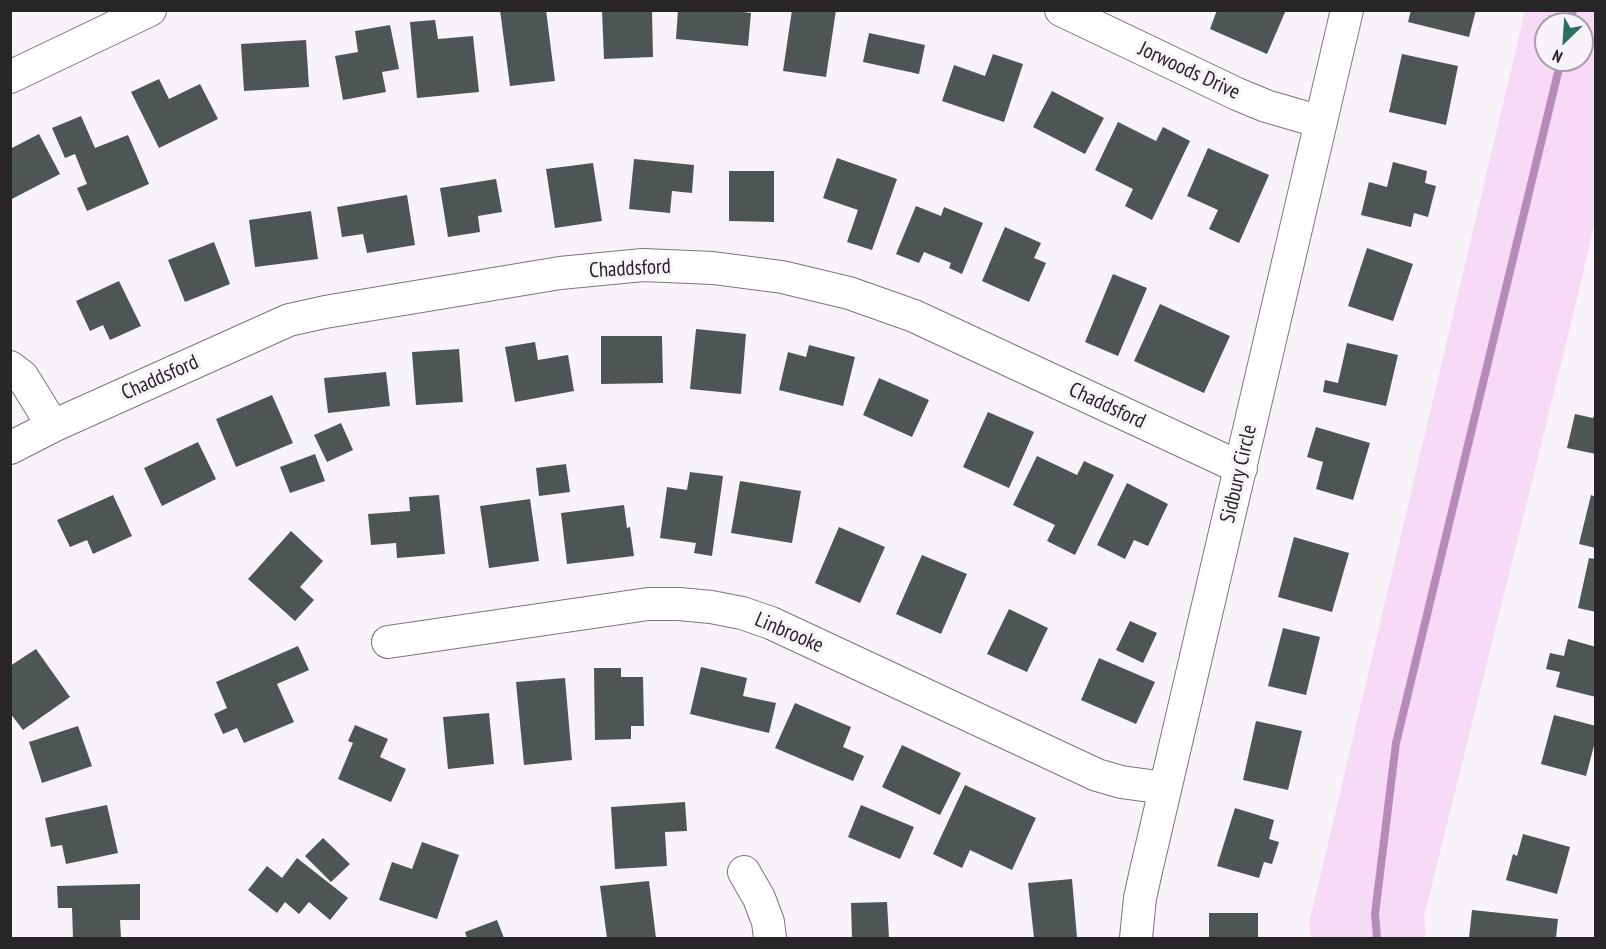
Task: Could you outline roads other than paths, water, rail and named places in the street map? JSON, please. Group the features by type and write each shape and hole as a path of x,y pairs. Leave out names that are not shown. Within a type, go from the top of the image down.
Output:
{"street":[{"path":"10,78 150,10"},
{"name":"Jorwoods Drive","path":"1061,10 1237,94 1266,106 1321,122"},
{"name":"Sidbury Circle","path":"1136,939 1140,898 1347,10"},
{"name":"Chaddsford","path":"10,448 53,426 289,320 560,273 643,266 713,268 782,277 849,293 914,316 1241,468"},
{"path":"10,367 22,376 53,426"},
{"name":"Linbrooke","path":"388,642 648,604 711,607 771,623 1097,775 1120,782 1165,788"},
{"path":"744,872 762,906 768,922 770,939"}],"waterway":[{"path":"1377,938 1375,914 1396,743 1558,72"}]}
